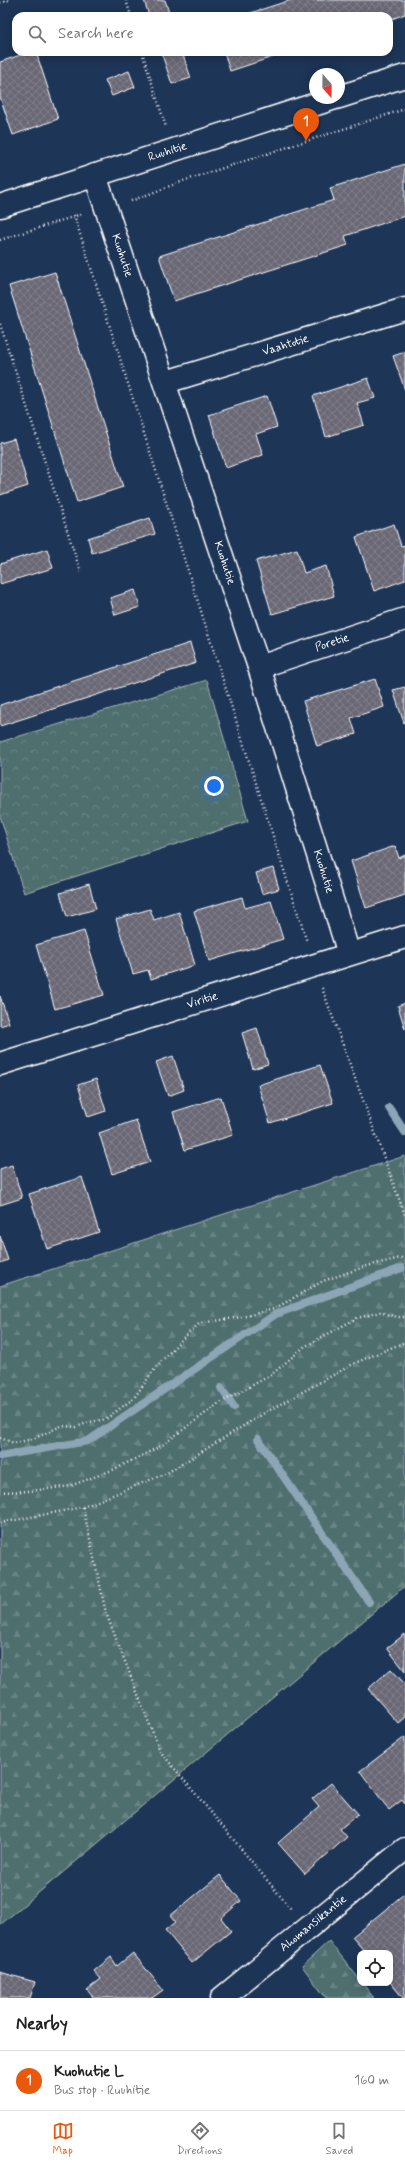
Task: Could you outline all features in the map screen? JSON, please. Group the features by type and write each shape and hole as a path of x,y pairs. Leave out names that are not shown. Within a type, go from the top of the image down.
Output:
{"street":[{"path":"345,95 405,76"},
{"name":"Ruuhitie","path":"0,206 172,149 317,104"},
{"name":"Kuohutie","path":"95,175 166,382 259,667 350,954"},
{"name":"Vaahtotie","path":"166,382 405,309"},
{"name":"Poretie","path":"259,667 405,620"},
{"name":"Viritie","path":"0,1064 405,937"},
{"name":"Ahomansikantie","path":"222,1998 405,1849"}],"path":[{"path":"0,3 10,0"},
{"path":"126,0 130,12"},
{"path":"143,56 183,181"},
{"path":"0,240 74,215 108,210 183,181 405,109"},
{"path":"74,215 314,965 405,1215"},
{"path":"0,324 81,573"},
{"path":"0,1438 14,1443 33,1439 62,1426 76,1427 90,1422 106,1420 134,1398 156,1367 183,1338 200,1323 242,1317 274,1309 323,1281 366,1266 405,1257"},
{"path":"0,1492 30,1491 70,1486 115,1469 161,1446 218,1404 271,1375 304,1347 357,1318 380,1312 397,1317 405,1316"},
{"path":"0,1523 83,1507 167,1473 273,1408 355,1363 405,1342"},
{"path":"83,1507 106,1613 160,1751 307,1928"}],"green space":[{"path":"207,680 248,821 24,893 0,816 0,742"},
{"path":"405,1156 405,1586 0,1925 0,1286"},
{"path":"329,1941 357,1976 357,1986 364,1986 374,1998 326,1998 302,1966"}],"building":[{"path":"144,0 165,0 169,12 148,12"},
{"path":"291,0 405,0 405,14 393,18 393,12 254,12"},
{"path":"17,56 37,56 58,119 13,135 0,97 0,62"},
{"path":"162,56 183,56 191,78 172,84"},
{"path":"225,56 276,56 230,71"},
{"path":"129,71 135,87 112,96 105,80"},
{"path":"405,164 405,216 345,236 348,245 174,301 159,256 334,200 330,188"},
{"path":"55,272 123,487 77,502 9,286"},
{"path":"405,352 405,390 393,356"},
{"path":"368,378 375,398 357,403 364,425 326,437 313,396"},
{"path":"267,396 277,427 256,434 263,455 226,468 209,415"},
{"path":"14,439 28,486 0,495 0,443"},
{"path":"150,518 155,534 92,553 88,538"},
{"path":"394,524 401,546 405,545 405,580 374,591 356,537"},
{"path":"47,549 53,568 0,584 0,564"},
{"path":"297,549 304,573 326,566 334,596 272,614 256,561"},
{"path":"135,590 140,607 115,615 110,598"},
{"path":"190,643 196,663 0,726 0,705"},
{"path":"375,679 384,707 351,718 356,734 317,746 303,701"},
{"path":"405,687 405,723 404,723 393,690"},
{"path":"395,846 399,858 405,855 405,895 366,908 351,861"},
{"path":"273,868 279,889 262,894 256,873"},
{"path":"89,884 96,909 67,917 60,893"},
{"path":"242,897 245,908 271,901 283,939 209,961 194,911"},
{"path":"150,909 154,920 179,912 195,965 151,979 148,970 133,974 116,919"},
{"path":"84,931 104,995 55,1009 36,945"},
{"path":"0,996 9,1023 0,1026"},
{"path":"405,1003 405,1029 398,1006"},
{"path":"257,1028 268,1064 253,1069 242,1033"},
{"path":"173,1056 184,1090 168,1096 156,1062"},
{"path":"320,1065 333,1103 270,1123 258,1085"},
{"path":"96,1079 106,1111 88,1117 78,1085"},
{"path":"221,1097 233,1135 185,1150 173,1112"},
{"path":"136,1120 150,1162 112,1174 99,1133"},
{"path":"12,1165 22,1198 0,1205 0,1169"},
{"path":"82,1177 99,1232 47,1249 29,1194"},
{"path":"0,1236 8,1260 0,1263"},
{"path":"405,1634 405,1671 387,1648"},
{"path":"391,1669 405,1684 405,1717 398,1723 368,1689"},
{"path":"405,1737 405,1804 402,1800 389,1810 360,1771"},
{"path":"331,1783 358,1814 340,1829 347,1837 305,1874 278,1843 319,1807 312,1799"},
{"path":"220,1875 241,1901 221,1918 231,1931 192,1963 165,1930 175,1922 170,1916"},
{"path":"404,1894 405,1895 405,1998 403,1998 393,1986 393,1950 363,1950 352,1937"},
{"path":"133,1953 163,1990 152,1998 94,1998 87,1990 101,1979 94,1971 111,1957 117,1966"},
{"path":"0,1972 35,1982 30,1998 0,1998"}],"waterway":[{"path":"389,1108 405,1132"},
{"path":"0,1456 88,1441 276,1314 402,1268"},
{"path":"221,1388 234,1407"},
{"path":"258,1439 369,1602"}],"place":[{"name":"Kuohutie L","path":"306,141"}]}
